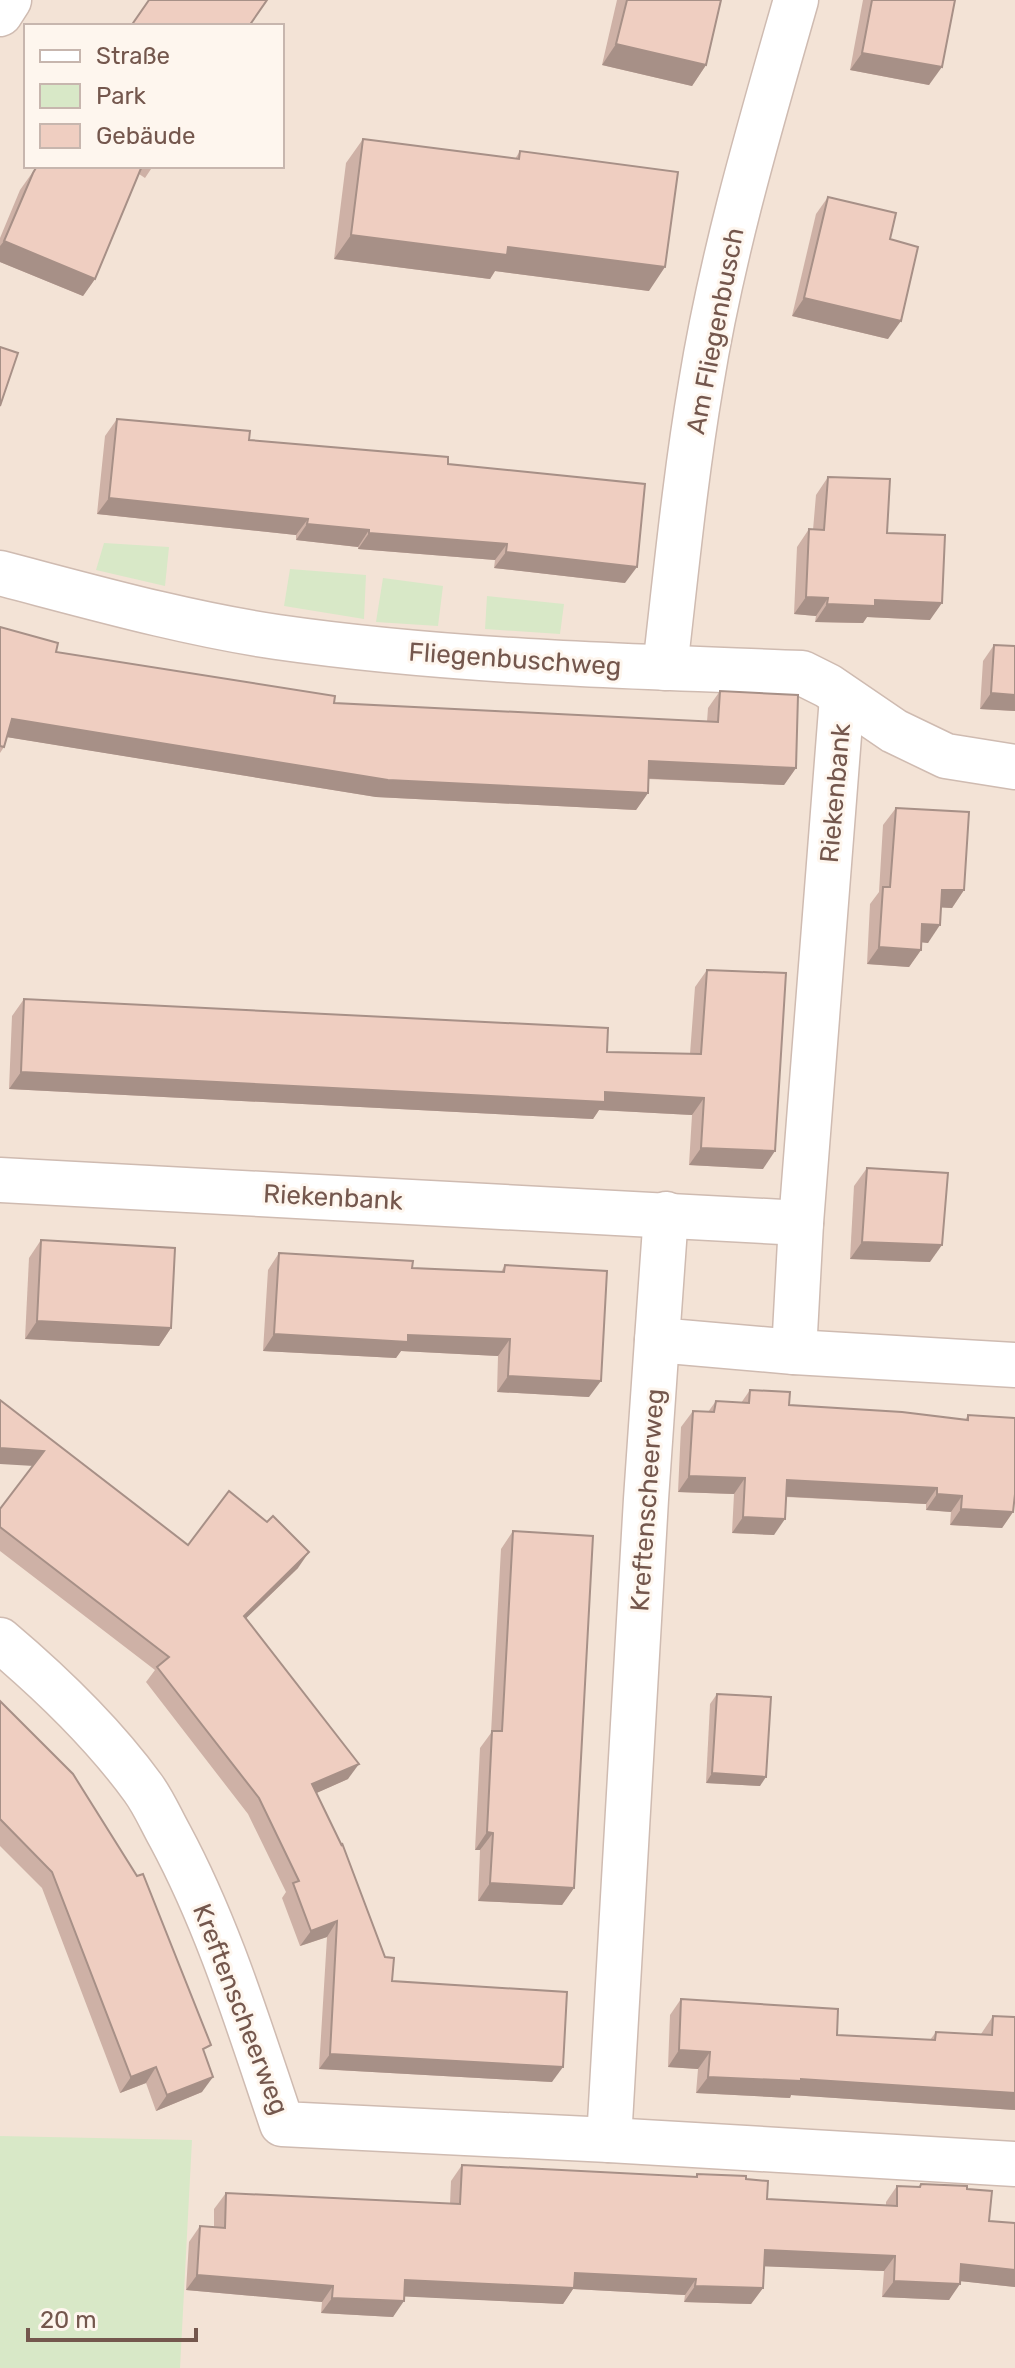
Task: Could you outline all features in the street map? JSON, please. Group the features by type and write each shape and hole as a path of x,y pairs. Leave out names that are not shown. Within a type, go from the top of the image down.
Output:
{"street":[{"path":"0,14 8,0"},
{"name":"Am Fliegenbusch","path":"665,668 701,382 752,158 796,0"},
{"name":"Fliegenbuschweg","path":"0,573 153,613 275,636 434,655 802,673 828,686 894,731 946,756 1015,767"},
{"name":"Riekenbank","path":"794,1352 801,1223 842,697"},
{"name":"Riekenbank","path":"0,1180 801,1223"},
{"path":"666,1214 657,1340 794,1352 1015,1365"},
{"name":"Kreftenscheerweg","path":"609,2140 657,1340"},
{"name":"Kreftenscheerweg","path":"0,1640 43,1676 87,1722 144,1790 191,1875 238,1992 282,2124 1015,2164"}],"shaded area":[{"path":"0,0 1015,0 1015,2368 0,2368"}],"green space":[{"path":"104,543 169,547 165,586 96,570"},
{"path":"290,569 366,575 364,619 284,606"},
{"path":"383,578 443,586 438,626 376,622"},
{"path":"487,596 564,604 560,634 485,629"},
{"path":"0,2136 192,2140 180,2368 0,2368"}],"building":[{"path":"149,0 267,0 250,24 132,24"},
{"path":"627,0 721,0 706,65 616,44"},
{"path":"872,0 955,0 942,67 862,53"},
{"path":"363,139 519,159 520,151 678,172 665,267 508,247 507,255 351,235"},
{"path":"36,168 141,168 95,279 4,241"},
{"path":"828,197 896,213 890,239 918,247 901,321 804,298"},
{"path":"0,347 18,353 0,406"},
{"path":"117,419 250,431 249,440 448,457 448,464 645,484 637,567 506,552 507,544 369,533 369,530 307,524 308,519 109,498"},
{"path":"828,477 890,479 887,533 945,535 942,603 875,600 875,606 827,604 828,598 806,597 809,529 824,530"},
{"path":"0,627 58,643 56,652 335,696 334,703 718,722 720,691 798,695 796,768 649,761 648,793 388,780 12,719 4,747 0,746"},
{"path":"994,645 1015,646 1015,695 991,693"},
{"path":"896,808 969,812 964,890 942,890 940,925 922,924 921,950 879,947 883,887 890,887"},
{"path":"707,970 786,973 775,1151 701,1148 704,1098 605,1092 605,1102 21,1072 24,999 608,1028 607,1052 701,1054"},
{"path":"867,1168 948,1173 942,1245 862,1242"},
{"path":"41,1240 175,1248 171,1328 37,1321"},
{"path":"279,1253 413,1261 412,1268 504,1272 505,1265 607,1271 601,1381 508,1376 510,1339 408,1335 408,1342 274,1334"},
{"path":"750,1390 790,1392 789,1405 902,1412 968,1420 968,1415 1015,1418 1013,1512 961,1509 962,1496 937,1494 937,1488 787,1480 785,1519 743,1517 745,1478 689,1476 693,1411 714,1412 716,1401 749,1403"},
{"path":"0,1400 188,1545 229,1491 267,1522 273,1516 309,1552 244,1616 359,1764 312,1784 342,1846 342,1843 385,1957 394,1958 392,1981 567,1992 563,2067 330,2054 337,1921 311,1931 293,1883 299,1881 259,1798 157,1667 169,1657 0,1527 0,1509 44,1451 0,1448"},
{"path":"513,1531 593,1536 574,1888 490,1883 493,1833 487,1832 492,1731 502,1731"},
{"path":"717,1694 771,1697 766,1777 712,1773"},
{"path":"0,1701 73,1774 137,1876 143,1874 211,2045 203,2049 213,2077 167,2095 156,2067 131,2077 52,1872 0,1819"},
{"path":"681,1999 838,2009 837,2035 935,2040 936,2032 992,2035 993,2016 1015,2017 1015,2093 801,2079 708,2077 710,2052 679,2050"},
{"path":"462,2165 697,2177 697,2174 746,2176 746,2179 768,2181 767,2199 897,2206 897,2186 967,2186 967,2189 992,2191 989,2221 1015,2223 1015,2270 961,2264 960,2284 894,2281 895,2256 765,2250 763,2288 695,2286 696,2279 575,2273 574,2288 405,2280 404,2301 332,2298 333,2286 197,2275 200,2226 225,2228 226,2193 460,2204"}]}
